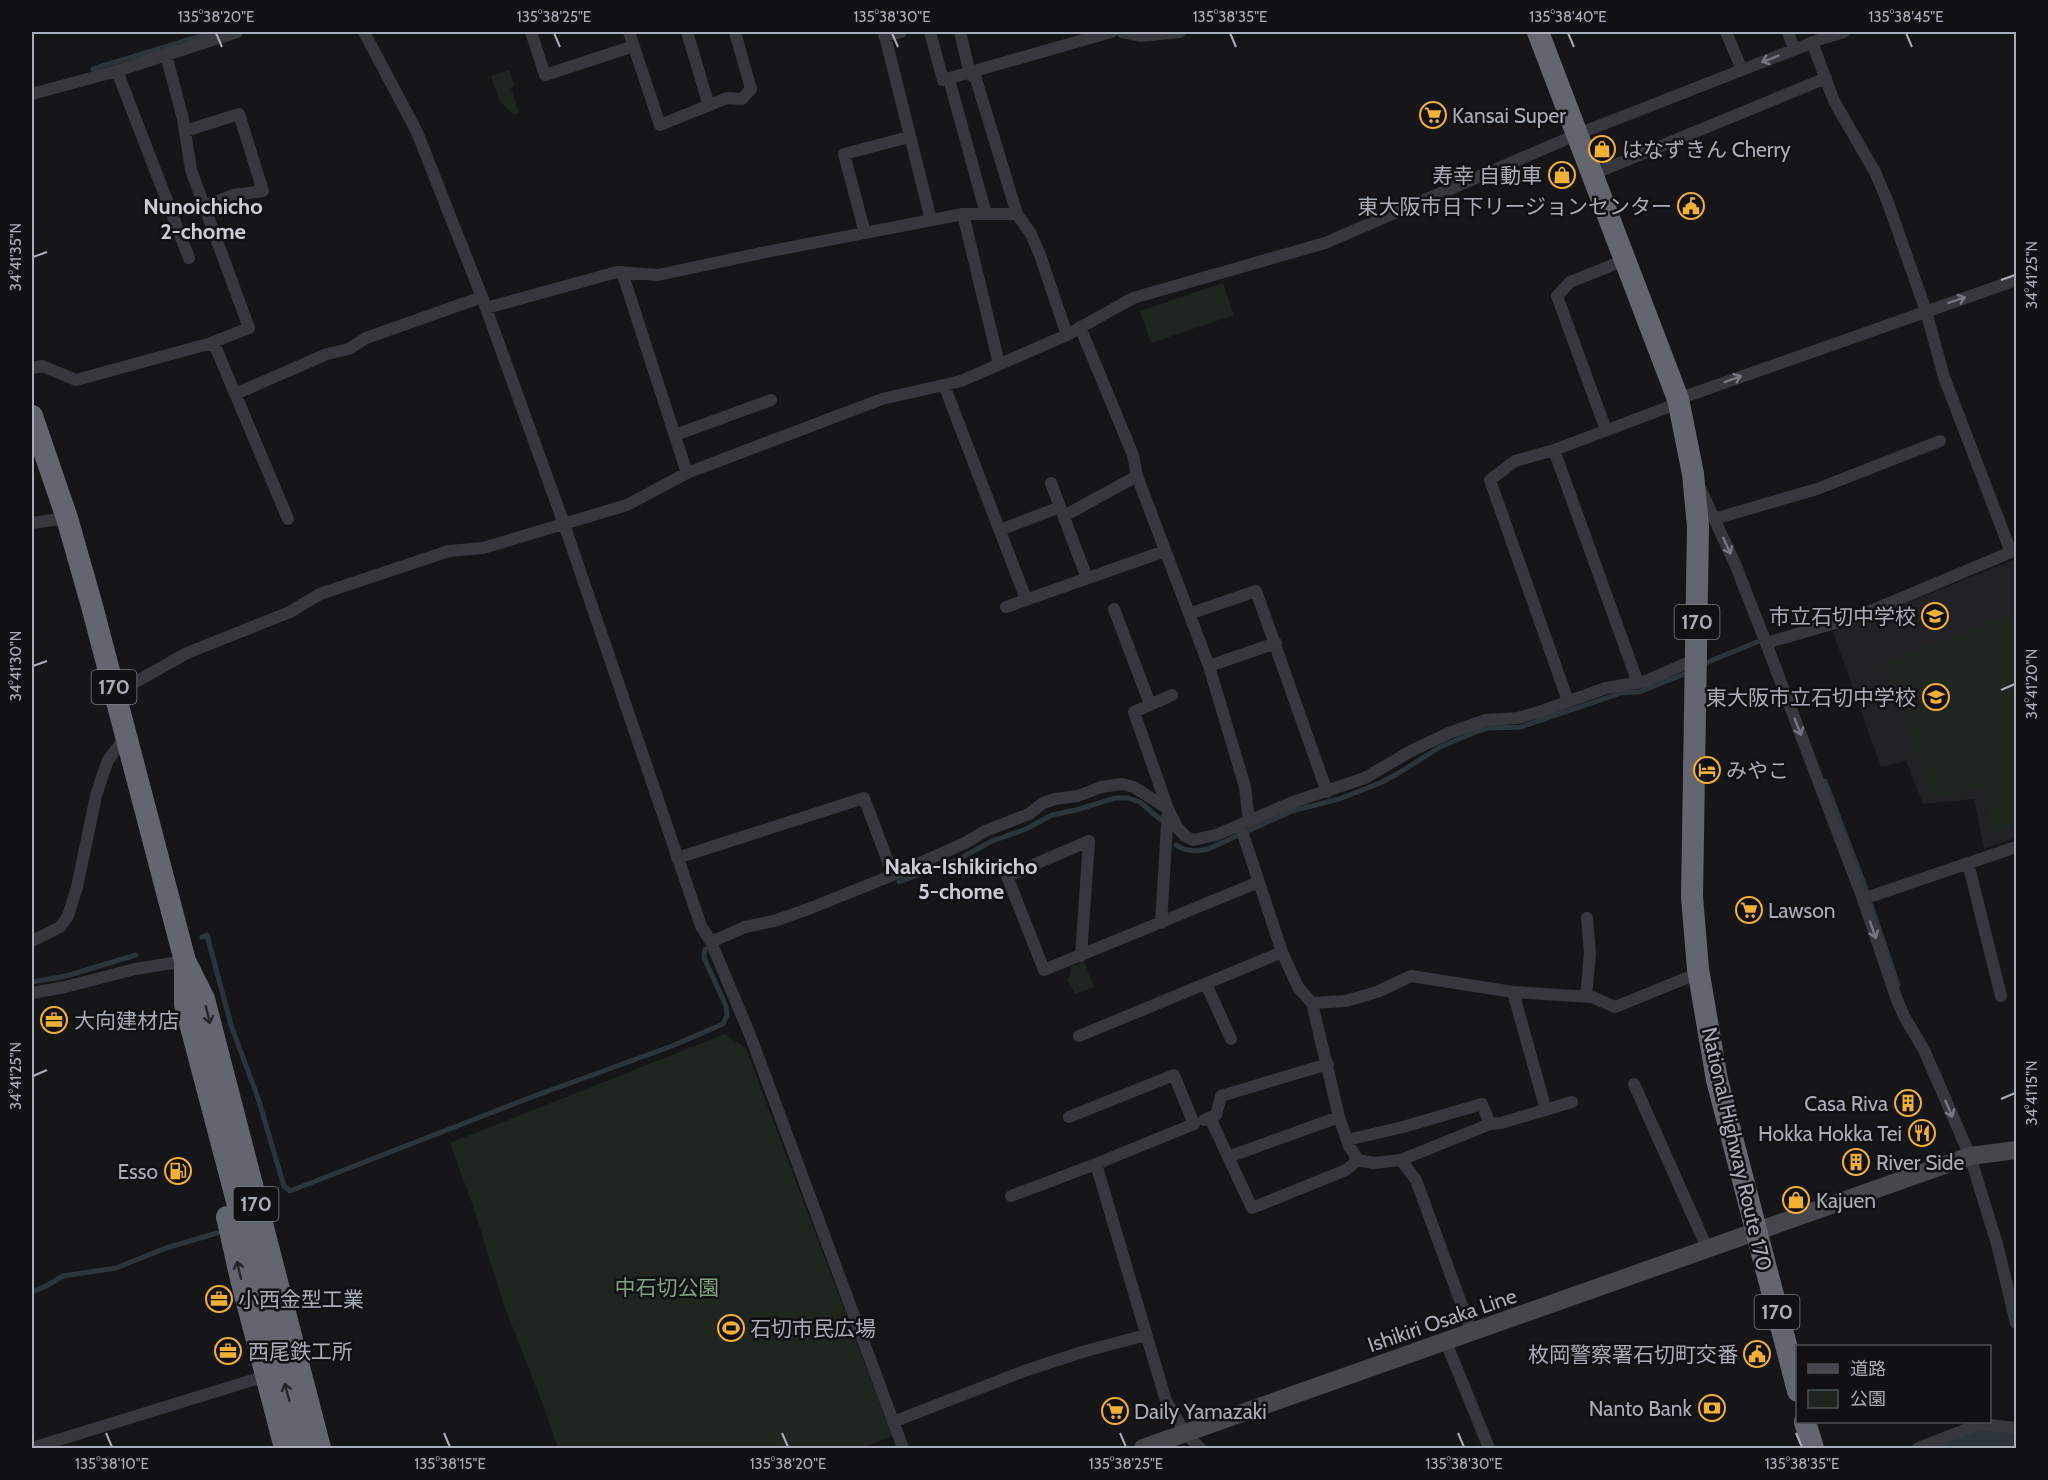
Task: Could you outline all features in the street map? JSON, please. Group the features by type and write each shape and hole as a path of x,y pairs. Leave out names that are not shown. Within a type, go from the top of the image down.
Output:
{"highway":[{"name":"National Highway Route 170","path":"1538,32 1679,401 1693,474 1698,526 1692,897 1699,973 1717,1080 1796,1387"},
{"name":"170","path":"32,416 67,518 118,700 185,961 204,999 320,1449"},
{"name":"170","path":"185,961 185,1004 302,1449"},
{"path":"194,1038 205,1130 285,1449"},
{"path":"219,1057 240,1100 252,1136 335,1449"},
{"path":"1806,1423 1812,1449"}],"main road":[{"name":"Ishikiri Osaka Line","path":"1143,1449 1970,1156 2016,1150"}],"street":[{"path":"32,92 117,70 237,32"},
{"path":"364,32 417,132 484,302 564,524 701,926 711,942 750,1035 903,1449"},
{"path":"531,32 545,75 634,46"},
{"path":"629,32 660,125 727,98 742,99 751,89 735,32"},
{"path":"687,32 709,106"},
{"path":"901,32 884,34 931,220"},
{"path":"930,32 943,80 1111,32"},
{"path":"960,32 970,74 976,78 1017,214 1031,234 1040,255 1067,335"},
{"path":"1122,32 1140,36 1180,32"},
{"path":"1726,32 1742,70"},
{"path":"1788,32 1794,49"},
{"path":"118,700 132,684 187,653 290,612 320,594 449,551 483,548 627,505 687,473 882,399 961,381 1067,335 1134,298 1326,243 1578,134 1742,70 1819,37 1844,32"},
{"path":"1766,643 1856,617 2014,551 1944,377 1926,311 1883,191 1875,172 1834,101 1826,78 1819,37"},
{"path":"32,368 42,366 76,380 207,344 249,327 191,170 185,131 166,55"},
{"path":"117,70 189,258"},
{"path":"1593,174 1826,78"},
{"path":"949,79 986,214"},
{"path":"185,131 239,114 263,190 232,195 204,206"},
{"path":"865,233 844,154 909,137"},
{"path":"235,394 327,354 349,349 366,338 484,302 616,272 658,275 963,214 1017,214"},
{"path":"963,214 999,364"},
{"path":"1606,430 1557,296 1570,282 1625,260"},
{"path":"622,272 687,473"},
{"path":"1568,700 1490,480 1515,461 1554,450 1679,401 2016,280"},
{"path":"1080,327 1133,455 1137,476 1209,666 1245,787 1244,828 1259,882 1282,952 1298,987 1312,1003 1339,1117 1347,1140 1358,1160 1372,1163 1401,1160 1490,1124 1501,1123 1572,1102"},
{"path":"207,344 215,346 288,519"},
{"path":"944,385 1026,599"},
{"path":"675,435 771,400"},
{"path":"1714,519 1817,489 1940,441"},
{"path":"1554,450 1638,683"},
{"path":"1693,474 1736,566 1766,643 1863,899 1897,1000 1924,1050 1970,1156 1997,1244 2016,1323"},
{"path":"1000,530 1062,512 1137,476"},
{"path":"1051,483 1087,578"},
{"path":"32,524 67,518"},
{"path":"1006,608 1165,551"},
{"path":"1189,614 1256,591 1327,792"},
{"path":"1114,609 1150,704"},
{"path":"1209,666 1276,643"},
{"path":"1172,695 1134,712 1168,809 1177,827 1185,836 1193,840 1244,828 1293,802 1365,778 1449,733 1486,720 1518,718 1539,712 1606,688 1646,681 1696,659"},
{"path":"32,940 60,927 68,916 77,887 99,787 108,760 127,737"},
{"path":"711,942 745,927 774,921 812,908 893,875 1055,799 1078,796 1101,787 1122,784 1134,787 1168,809"},
{"path":"677,858 864,798 893,875"},
{"path":"1161,922 1168,809"},
{"path":"1081,956 1089,841 1007,876 1044,970 1081,956 1259,882"},
{"path":"1863,899 2016,847"},
{"path":"1968,863 2001,996"},
{"path":"1586,997 1590,953 1587,918"},
{"path":"1079,1036 1282,952"},
{"path":"32,993 135,969 185,961"},
{"path":"1312,1003 1346,1001 1377,992 1411,976 1514,992 1592,997 1615,1008 1699,973"},
{"path":"1206,984 1231,1039"},
{"path":"1514,992 1546,1110"},
{"path":"1011,1196 1210,1118 1216,1115 1221,1096 1328,1064"},
{"path":"1069,1117 1174,1075 1194,1124"},
{"path":"1634,1084 1708,1250"},
{"path":"1347,1140 1403,1127 1482,1104 1490,1124"},
{"path":"1228,1157 1339,1117"},
{"path":"1210,1118 1252,1208 1346,1170 1358,1160"},
{"path":"1401,1160 1416,1180 1472,1333"},
{"path":"1096,1164 1166,1401 1186,1434 1200,1449"},
{"path":"893,1422 1024,1371 1082,1352 1146,1335"},
{"path":"1446,1342 1489,1449"},
{"path":"32,1448 266,1376"},
{"path":"1918,1449 1980,1424 2016,1428"}],"shaded area":[{"name":"東大阪市立石切中学校","path":"2016,559 2016,838 1984,849 1974,799 1923,804 1906,761 1881,767 1833,632"}],"green space":[{"path":"509,70 515,86 511,88 519,113 515,115 500,102 491,76"},
{"path":"1223,283 1234,315 1151,343 1140,311"},
{"path":"2016,613 2016,823 1990,832 1984,789 1932,797 1884,663"},
{"path":"1084,962 1094,987 1075,994 1068,980 1072,966"},
{"name":"中石切公園","path":"725,1034 745,1048 750,1059 892,1436 862,1448 558,1448 504,1305 473,1206 450,1143"}],"waterway":[{"path":"93,69 214,32"},
{"path":"1703,664 1757,642"},
{"path":"1176,845 1191,851 1208,849 1292,811 1339,799 1380,783 1440,747 1478,731 1488,728 1521,727 1621,693 1639,692 1687,673"},
{"path":"1825,781 1867,892"},
{"path":"899,882 959,859 992,841 1026,829 1052,815 1115,798 1128,798 1140,802 1161,820"},
{"path":"1871,905 1898,985"},
{"path":"202,937 207,935 231,1025 258,1098 284,1186 290,1191 529,1098 672,1046 723,1024 727,1015 726,1006 704,958 705,949"},
{"path":"32,982 66,976 136,955"},
{"path":"32,1292 63,1276 116,1268 166,1248 217,1233"},
{"path":"1947,1448 1982,1436 2016,1438"}],"place":[{"name":"Kansai Super","path":"1433,115"},
{"name":"はなずきん Cherry","path":"1602,149"},
{"name":"寿幸 自動車","path":"1562,175"},
{"name":"東大阪市日下リージョンセンター","path":"1691,206"},
{"name":"市立石切中学校","path":"1935,616"},
{"name":"東大阪市立石切中学校","path":"1936,697"},
{"name":"みやこ","path":"1707,770"},
{"name":"Lawson","path":"1749,910"},
{"name":"大向建材店","path":"54,1020"},
{"name":"Casa Riva","path":"1908,1103"},
{"name":"Hokka Hokka Tei","path":"1922,1133"},
{"name":"River Side","path":"1856,1162"},
{"name":"Esso","path":"178,1171"},
{"name":"Kajuen","path":"1796,1200"},
{"name":"小西金型工業","path":"219,1299"},
{"name":"石切市民広場","path":"731,1328"},
{"name":"西尾鉄工所","path":"228,1351"},
{"name":"枚岡警察署石切町交番","path":"1757,1354"},
{"name":"Nanto Bank","path":"1712,1408"},
{"name":"Daily Yamazaki","path":"1115,1411"}],"district":[{"name":"Nunoichicho 2-chome","path":"203,218"},
{"name":"Naka-Ishikiricho 5-chome","path":"961,878"}]}
